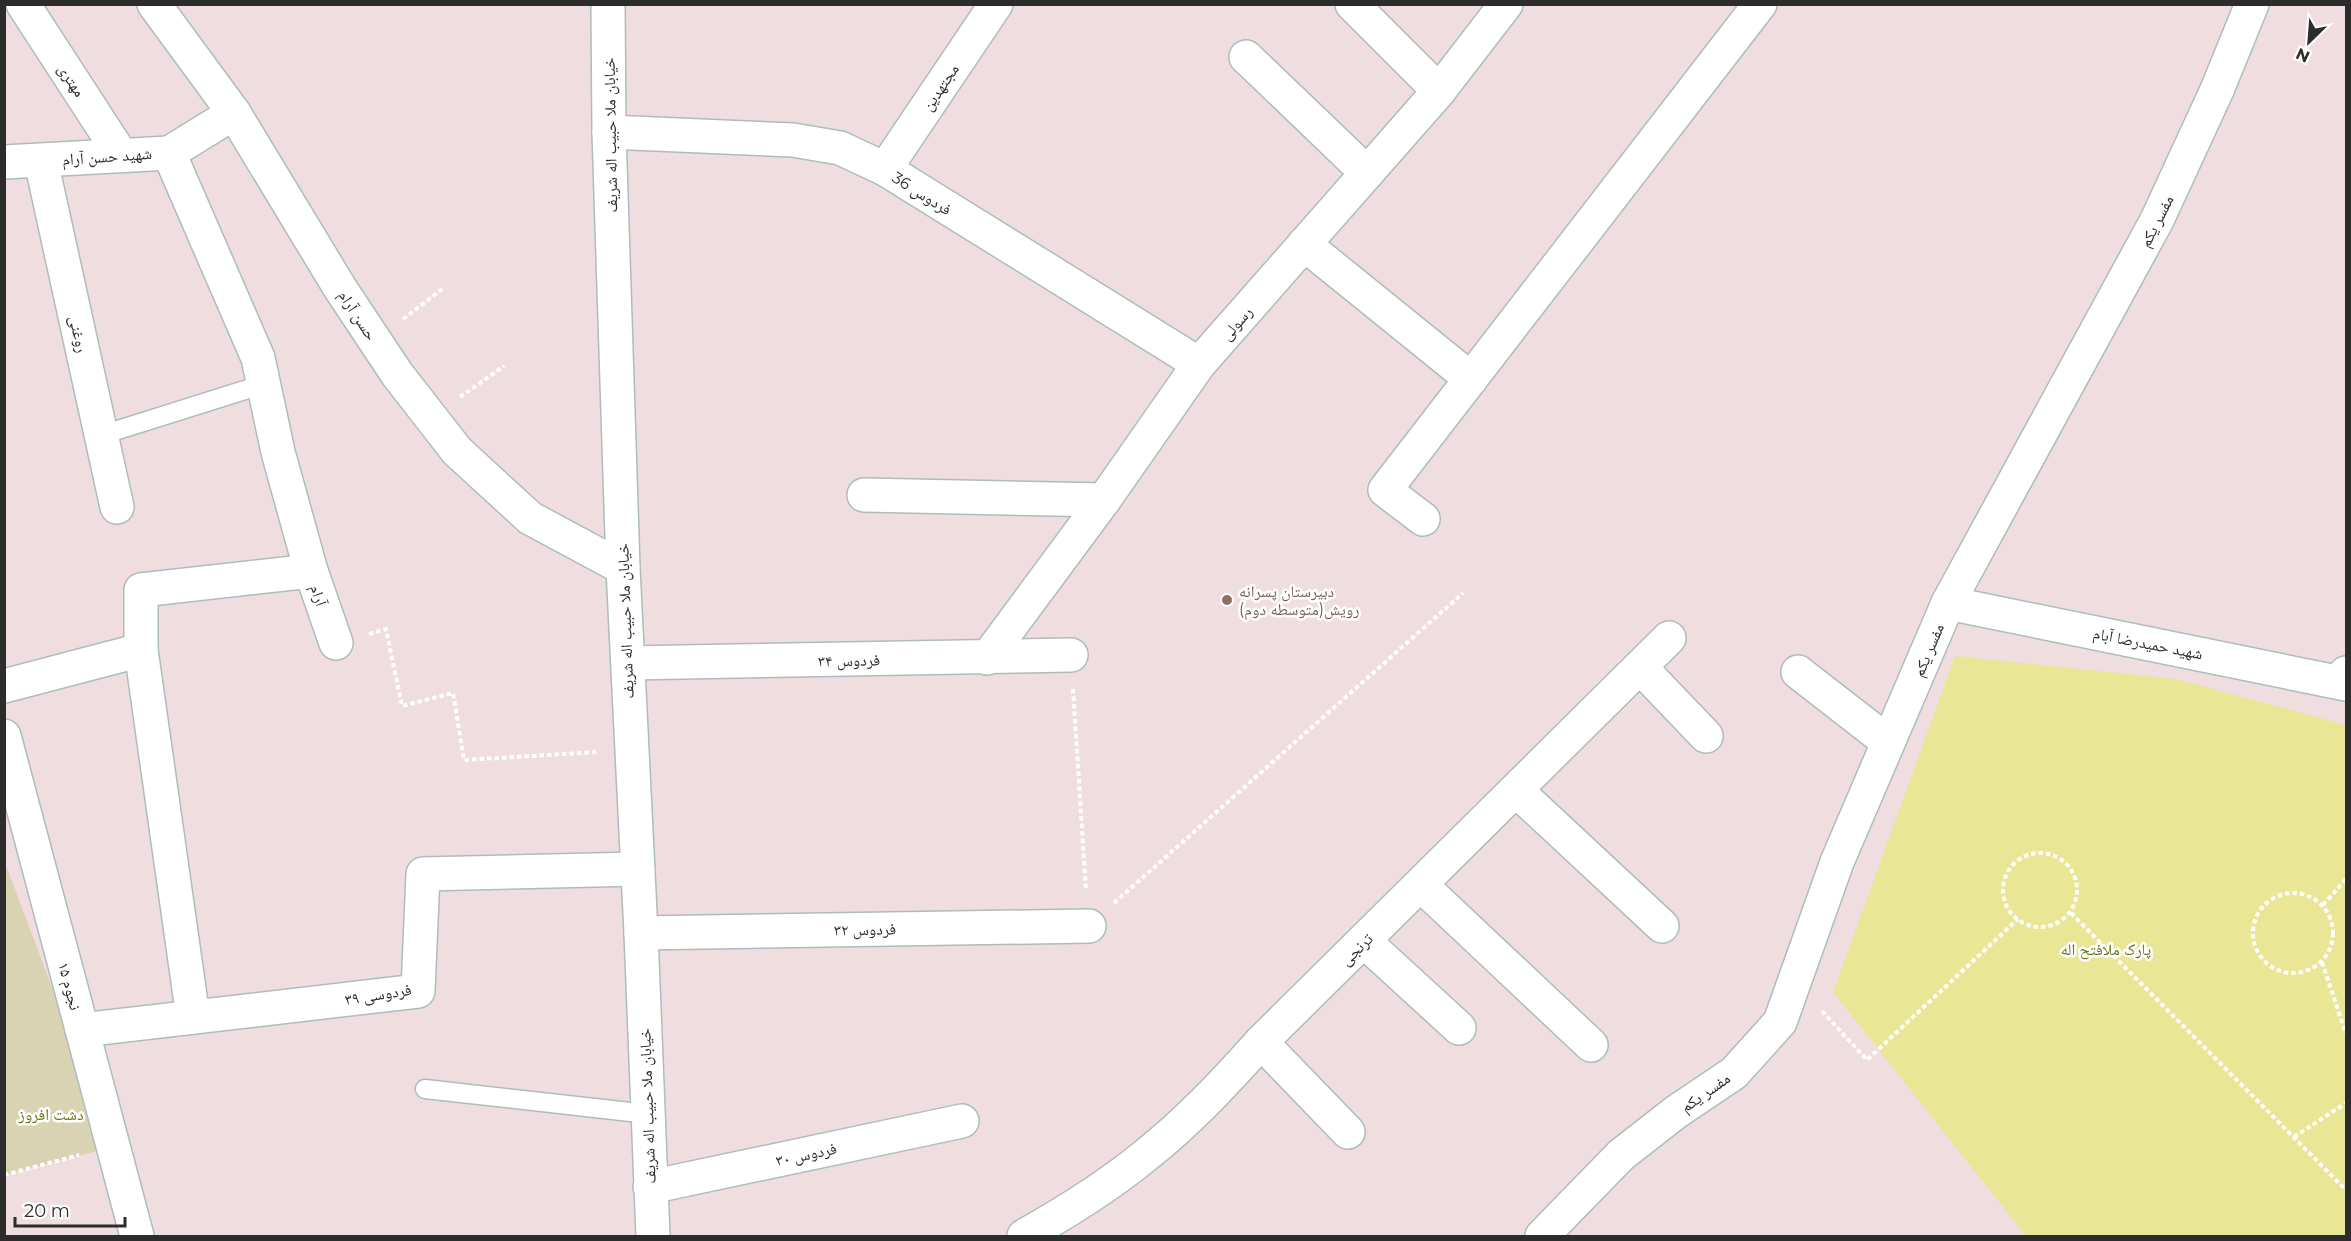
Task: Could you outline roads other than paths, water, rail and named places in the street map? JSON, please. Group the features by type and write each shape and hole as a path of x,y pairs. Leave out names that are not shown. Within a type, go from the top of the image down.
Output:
{"street":[{"name":"مهتری","path":"23,4 121,156"},
{"name":"حسن آرام","path":"153,4 234,113 340,288 397,374 457,451 531,518 623,568"},
{"name":"خیابان ملا حبیب اله شریف","path":"608,4 609,132 623,568 653,1236"},
{"name":"مجتهدین","path":"885,170 996,4"},
{"path":"1352,4 1439,91"},
{"name":"رسولی","path":"987,658 1104,500 1199,364 1439,91 1506,4"},
{"path":"1423,519 1385,490 1760,4"},
{"name":"مفسر یکم","path":"1542,1236 1621,1155 1676,1112 1734,1073 1780,1022 1837,862 1948,603 2157,220 2217,90 2252,4"},
{"path":"1245,57 1367,173"},
{"name":"شهید حسن آرام","path":"4,162 169,153 234,113"},
{"name":"فردوس 36","path":"609,132 793,140 840,148 885,170 1199,364"},
{"name":"آرام","path":"169,153 258,358 278,452 311,571 336,643"},
{"name":"روغنی","path":"41,161 117,507"},
{"path":"1304,244 1471,379"},
{"path":"864,495 1104,500"},
{"path":"193,1017 141,650 141,590 311,571"},
{"name":"شهید حمیدرضا آبام","path":"1948,603 2344,679"},
{"name":"ترنجی","path":"1024,1236 1051,1221 1146,1155 1226,1081 1261,1042 1669,638"},
{"path":"4,686 141,650"},
{"name":"فردوس ۳۴","path":"628,663 1071,655"},
{"path":"1641,667 1706,736"},
{"path":"1798,672 1888,742"},
{"name":"نجوم ۱۵","path":"4,736 112,1147 138,1236"},
{"path":"1517,791 1662,926"},
{"name":"فردوسی ۳۹","path":"82,1030 418,991 423,874 638,869"},
{"path":"1421,885 1591,1045"},
{"name":"فردوس ۳۲","path":"641,933 1089,926"},
{"path":"1364,941 1459,1028"},
{"path":"1261,1042 1347,1132"},
{"name":"فردوس ۳۰","path":"650,1187 962,1121"}],"lane":[{"path":"102,435 264,384"},
{"path":"425,1089 648,1114"}],"place":[{"name":"دبیرستان پسرانه رویش(متوسطه دوم)","path":"1227,600"}],"park label":[{"name":"پارک ملافتح اله","path":"2106,949"},
{"name":"دشت افروز","path":"51,1114"}]}
